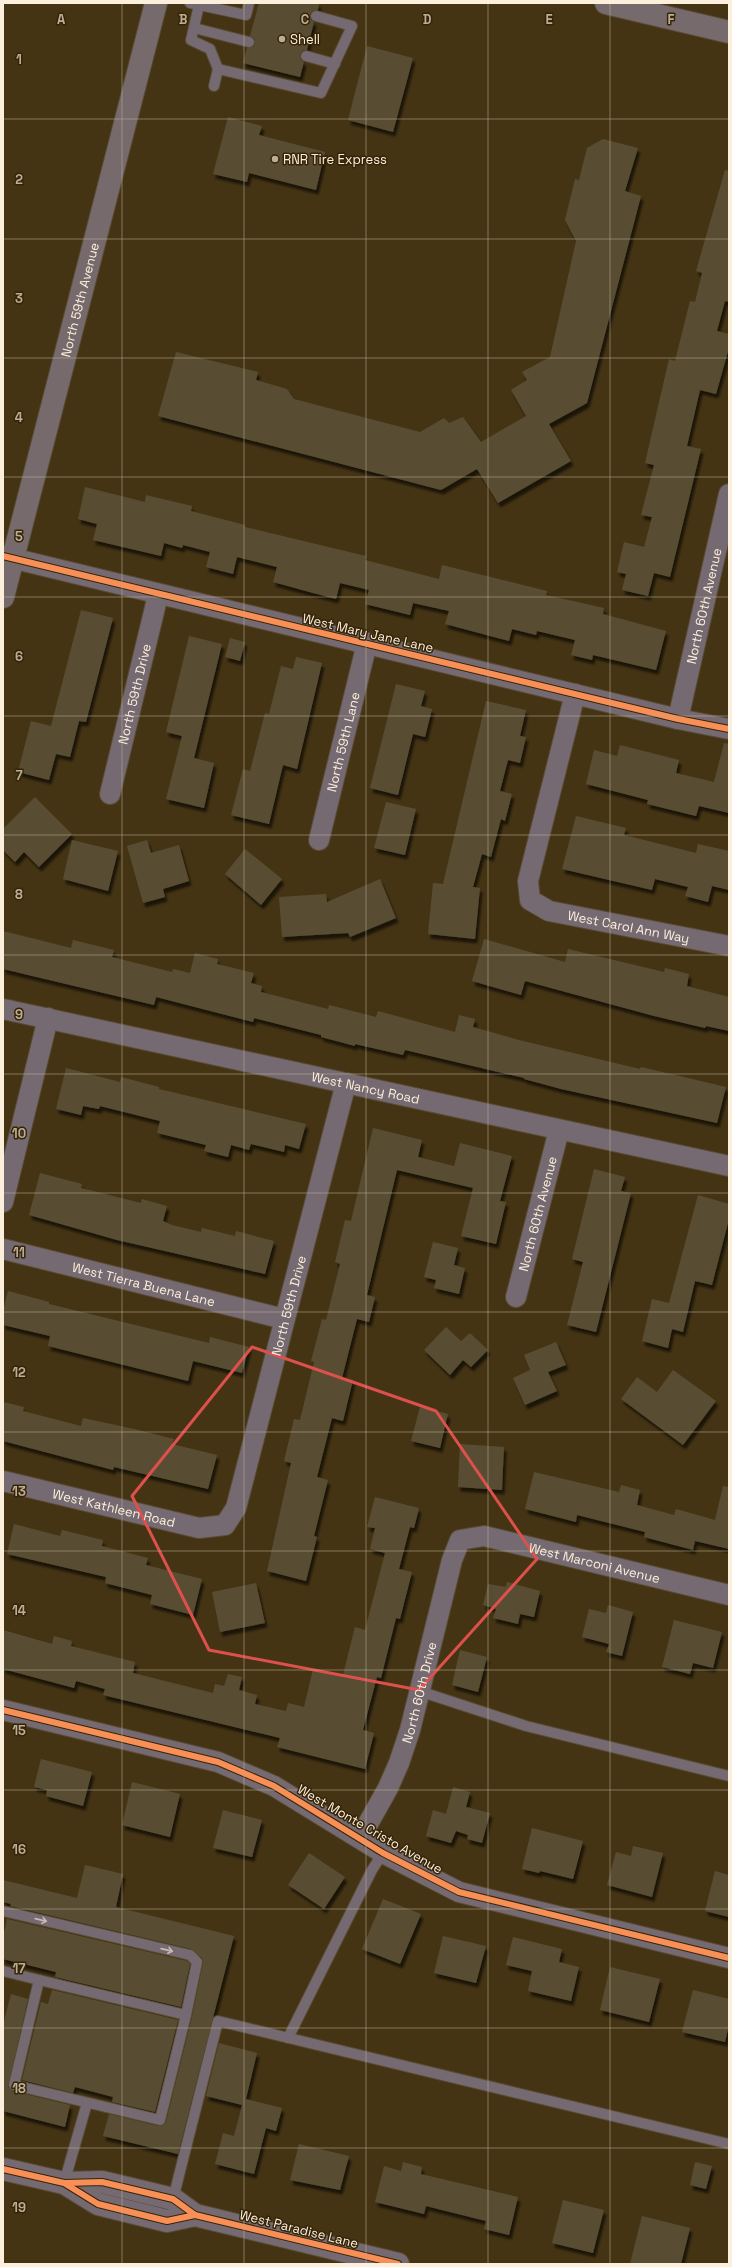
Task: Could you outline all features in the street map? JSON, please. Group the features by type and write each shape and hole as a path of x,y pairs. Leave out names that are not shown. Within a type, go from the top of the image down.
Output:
{"main road":[{"name":"North 59th Avenue","path":"3,597 8,557 156,3"},
{"path":"606,3 729,32"}],"street":[{"name":"North 60th Avenue","path":"678,719 729,494"},
{"name":"West Mary Jane Lane","path":"8,557 158,595 367,643 678,719 729,729"},
{"name":"North 59th Drive","path":"110,794 158,595"},
{"name":"North 59th Lane","path":"319,840 367,643"},
{"name":"West Carol Ann Way","path":"575,694 528,881 530,900 549,911 729,946"},
{"name":"West Nancy Road","path":"3,1009 729,1166"},
{"path":"3,1202 48,1018"},
{"name":"North 59th Drive","path":"225,1525 236,1508 346,1083"},
{"name":"North 60th Avenue","path":"516,1297 558,1130"},
{"name":"West Tierra Buena Lane","path":"3,1249 284,1319"},
{"name":"West Kathleen Road","path":"3,1481 199,1528 225,1525"},
{"name":"West Marconi Avenue","path":"460,1540 484,1536 729,1594"},
{"name":"North 60th Drive","path":"360,1838 388,1788 399,1763 452,1560 460,1540"},
{"name":"West Monte Cristo Avenue","path":"3,1710 218,1762 274,1786 383,1853 430,1878 472,1896 729,1958"},
{"name":"West Paradise Lane","path":"3,2169 64,2183 102,2182 173,2199 195,2215 398,2264"},
{"name":"West Paradise Lane","path":"64,2183 98,2204 167,2220 195,2215"}],"lane":[{"path":"214,86 218,69 210,49 191,40 194,28 194,4 246,15 249,3"},
{"path":"218,69 321,93 352,26 316,16"},
{"path":"194,28 249,42"},
{"path":"306,56 334,64"},
{"path":"419,1691 526,1726 729,1776"},
{"path":"288,2038 372,1870 383,1853"},
{"path":"3,1911 190,1955 197,1962 186,2015 160,2120 14,2085 39,1980"},
{"path":"3,1971 186,2015"},
{"path":"173,2199 218,2021 729,2144"},
{"path":"64,2183 87,2103"}],"highlighted area":[{"path":"252,1347 436,1411 537,1559 419,1690 209,1650 132,1496"}],"building":[{"path":"259,3 319,3 318,10 312,11 310,15 311,20 314,22 307,50 302,51 300,55 301,60 304,62 300,77 243,63 247,48 253,47 255,43 254,38 250,36"},
{"path":"367,46 413,58 393,132 348,120"},
{"name":"RNR Tire Express","path":"228,117 262,126 259,135 325,152 316,190 249,173 247,182 213,174"},
{"path":"603,139 638,148 625,191 641,196 587,403 549,424 571,461 498,503 477,469 441,490 158,416 176,352 258,372 256,380 287,389 294,399 420,432 444,418 449,423 463,417 481,442 526,416 511,390 527,380 522,372 550,357 576,241 565,220 575,179 579,180 587,148"},
{"path":"725,170 729,171 729,302 725,301 717,331 729,334 729,348 716,394 700,390 687,446 701,449 670,577 654,573 648,596 622,590 626,574 617,572 624,542 644,547 652,517 641,515 654,465 645,463 669,359 675,361 690,301 695,302 702,273 696,271"},
{"path":"85,487 145,502 146,495 192,506 191,511 245,525 245,527 366,556 365,560 439,579 442,565 547,591 546,595 604,608 603,614 666,631 656,670 593,655 592,660 571,655 575,640 537,631 536,635 512,629 509,641 445,624 449,611 413,603 410,615 365,604 369,590 340,583 336,599 313,593 273,582 277,567 237,557 233,574 206,567 210,552 183,545 182,548 164,543 161,556 93,540 97,524 78,519"},
{"path":"81,610 113,618 86,722 79,721 70,757 56,754 49,780 18,772 31,721 51,726"},
{"path":"189,636 222,644 194,758 214,763 204,808 166,799 182,736 166,732"},
{"path":"230,638 245,642 240,661 225,657"},
{"path":"296,657 322,663 297,769 283,765 269,824 231,815 243,769 250,771 265,713 269,714 281,666 293,669"},
{"path":"396,684 425,691 421,706 432,709 425,737 413,734 398,795 370,788"},
{"path":"486,701 526,710 520,736 526,737 520,763 508,760 500,791 512,794 505,821 501,819 491,857 482,854 473,887 480,888 475,939 428,934 433,883 443,884"},
{"path":"724,743 729,744 729,813 699,806 696,816 647,804 648,800 586,784 594,750 617,756 620,745 679,760 676,773 714,782"},
{"path":"35,797 72,834 39,867 24,852 15,862 3,850 3,829"},
{"path":"386,802 416,809 405,855 374,848"},
{"path":"576,816 626,828 624,835 696,853 698,844 729,851 729,890 712,886 708,902 685,896 688,887 655,879 652,890 562,869"},
{"path":"72,840 118,851 108,891 63,879"},
{"path":"147,840 151,853 179,845 189,881 163,889 165,897 143,903 127,846"},
{"path":"245,849 282,879 261,905 225,874"},
{"path":"380,879 396,918 350,937 348,933 282,937 279,897 326,894 327,902"},
{"path":"3,931 71,948 73,940 114,950 112,957 172,972 173,969 190,973 195,953 218,959 217,964 254,973 251,983 262,986 261,992 328,1009 329,1005 376,1017 378,1011 455,1032 459,1015 475,1019 473,1027 519,1040 640,1069 641,1067 726,1087 717,1123 561,1089 524,1078 405,1050 403,1055 355,1044 355,1046 321,1037 321,1035 254,1018 253,1022 156,997 154,1005 3,969"},
{"path":"484,939 565,962 568,949 664,972 665,968 689,974 687,986 729,997 729,1031 706,1026 705,1028 654,1016 525,981 521,995 472,981"},
{"path":"66,1068 120,1082 121,1077 159,1087 159,1089 306,1124 299,1149 285,1145 284,1152 251,1144 249,1150 231,1145 228,1157 204,1151 206,1145 157,1133 160,1121 100,1106 99,1109 83,1106 81,1115 56,1109"},
{"path":"373,1128 422,1140 418,1157 454,1166 460,1143 512,1156 500,1201 506,1202 496,1244 461,1236 473,1188 397,1170 367,1295 375,1297 369,1322 357,1319 342,1378 353,1380 343,1421 332,1418 317,1477 328,1480 314,1536 317,1537 306,1581 267,1571 291,1463 284,1461 294,1419 300,1420 314,1362 311,1361 322,1319 326,1320 340,1264 335,1262 345,1220 351,1221"},
{"path":"594,1169 625,1177 621,1191 631,1193 596,1332 567,1325 583,1262 572,1259"},
{"path":"40,1173 82,1184 81,1188 141,1203 142,1199 167,1206 163,1221 172,1225 201,1232 202,1228 235,1236 236,1231 274,1241 265,1274 117,1240 29,1215"},
{"path":"698,1195 729,1204 729,1219 712,1285 695,1281 683,1332 672,1329 668,1348 642,1341 652,1299 669,1303"},
{"path":"433,1242 458,1248 454,1265 465,1268 459,1294 434,1288 436,1280 424,1277"},
{"path":"8,1291 49,1302 49,1304 209,1343 210,1337 249,1347 242,1373 193,1361 188,1381 48,1346 50,1336 3,1325 3,1311"},
{"path":"446,1327 461,1341 470,1333 488,1350 471,1367 463,1360 450,1375 424,1350"},
{"path":"556,1342 566,1365 548,1372 557,1391 525,1405 513,1378 530,1370 524,1355"},
{"path":"673,1370 716,1401 683,1445 621,1399 637,1377 657,1392"},
{"path":"3,1402 24,1407 23,1411 81,1426 83,1418 134,1429 174,1439 172,1444 217,1455 208,1489 114,1467 113,1470 3,1441"},
{"path":"420,1407 448,1414 440,1448 411,1441"},
{"path":"460,1444 504,1447 502,1490 458,1487"},
{"path":"534,1472 619,1492 621,1485 640,1490 637,1505 674,1515 676,1509 715,1520 723,1486 729,1487 729,1549 695,1541 693,1550 644,1537 645,1532 577,1515 576,1522 525,1509"},
{"path":"375,1497 419,1508 414,1528 410,1527 399,1569 412,1572 400,1619 396,1618 381,1678 377,1677 363,1730 374,1733 365,1769 277,1747 280,1738 103,1695 105,1689 76,1681 74,1688 3,1669 3,1630 52,1644 54,1636 72,1641 71,1646 135,1662 133,1673 213,1693 215,1684 224,1686 228,1674 242,1677 239,1690 257,1695 255,1704 286,1711 288,1703 304,1707 313,1669 343,1675 355,1627 365,1630 385,1553 370,1549 375,1528 367,1527"},
{"path":"14,1524 60,1536 62,1530 103,1540 102,1546 148,1558 146,1565 202,1579 193,1615 150,1604 152,1595 105,1583 106,1577 7,1554"},
{"path":"507,1582 540,1591 534,1617 520,1614 518,1624 493,1618 496,1609 483,1605 488,1584 506,1587"},
{"path":"256,1583 265,1623 220,1632 212,1592"},
{"path":"608,1605 633,1612 622,1656 606,1652 609,1644 582,1637 589,1609 606,1613"},
{"path":"674,1620 722,1632 713,1668 693,1663 690,1674 662,1667"},
{"path":"460,1650 487,1657 478,1692 452,1685"},
{"path":"41,1759 92,1772 83,1806 46,1796 47,1790 34,1787"},
{"path":"132,1782 180,1794 170,1837 122,1825"},
{"path":"453,1787 470,1792 466,1807 490,1813 482,1843 467,1839 468,1835 456,1831 451,1843 426,1836 433,1810 446,1814"},
{"path":"223,1810 262,1820 252,1857 213,1848"},
{"path":"532,1828 583,1841 573,1879 540,1871 539,1873 522,1869"},
{"path":"633,1846 663,1853 652,1897 607,1885 616,1852 631,1856"},
{"path":"309,1853 345,1877 324,1909 288,1885"},
{"path":"85,1865 123,1874 116,1907 234,1936 178,2154 103,2136 109,2114 158,2126 162,2126 166,2122 192,2017 203,1963 202,1958 191,1949 10,1906 11,1904 3,1902 3,1880 77,1898"},
{"path":"715,1871 729,1875 729,1917 705,1911"},
{"path":"383,1899 421,1914 400,1964 362,1949"},
{"path":"7,1919 187,1961 190,1964 181,2007 55,1977 56,1972 3,1959 3,1937"},
{"path":"443,1936 486,1946 476,1983 434,1973"},
{"path":"513,1937 562,1949 559,1962 579,1967 571,2001 528,1991 532,1971 506,1965"},
{"path":"610,1967 660,1979 649,2022 600,2010"},
{"path":"52,1990 178,2020 155,2112 112,2102 113,2097 75,2087 73,2093 22,2080 41,2002 48,2004"},
{"path":"693,1990 729,1999 729,2025 725,2042 682,2032"},
{"path":"11,1994 28,1999 8,2087 12,2091 70,2105 65,2127 3,2111 3,2025"},
{"path":"219,2043 257,2053 246,2099 282,2108 276,2131 266,2128 254,2174 215,2164 223,2133 234,2136 242,2105 206,2096"},
{"path":"299,2144 349,2156 340,2190 290,2180"},
{"path":"403,2162 422,2167 421,2174 518,2197 509,2235 484,2229 486,2221 426,2206 424,2214 375,2202 384,2166 401,2171"},
{"path":"695,2162 712,2166 706,2189 690,2185"},
{"path":"563,2200 604,2210 593,2253 552,2243"},
{"path":"642,2216 690,2228 681,2264 630,2264"}],"cycle path":[{"path":"3,556 678,719 729,729"},
{"path":"3,1710 218,1762 274,1786 383,1853 459,1892 729,1958"},
{"path":"3,2169 64,2183 102,2182 173,2199 195,2215 398,2264"},
{"path":"64,2183 98,2204 167,2221 195,2215"}],"place":[{"name":"Shell","path":"282,39"},
{"name":"RNR Tire Express","path":"275,159"}]}
